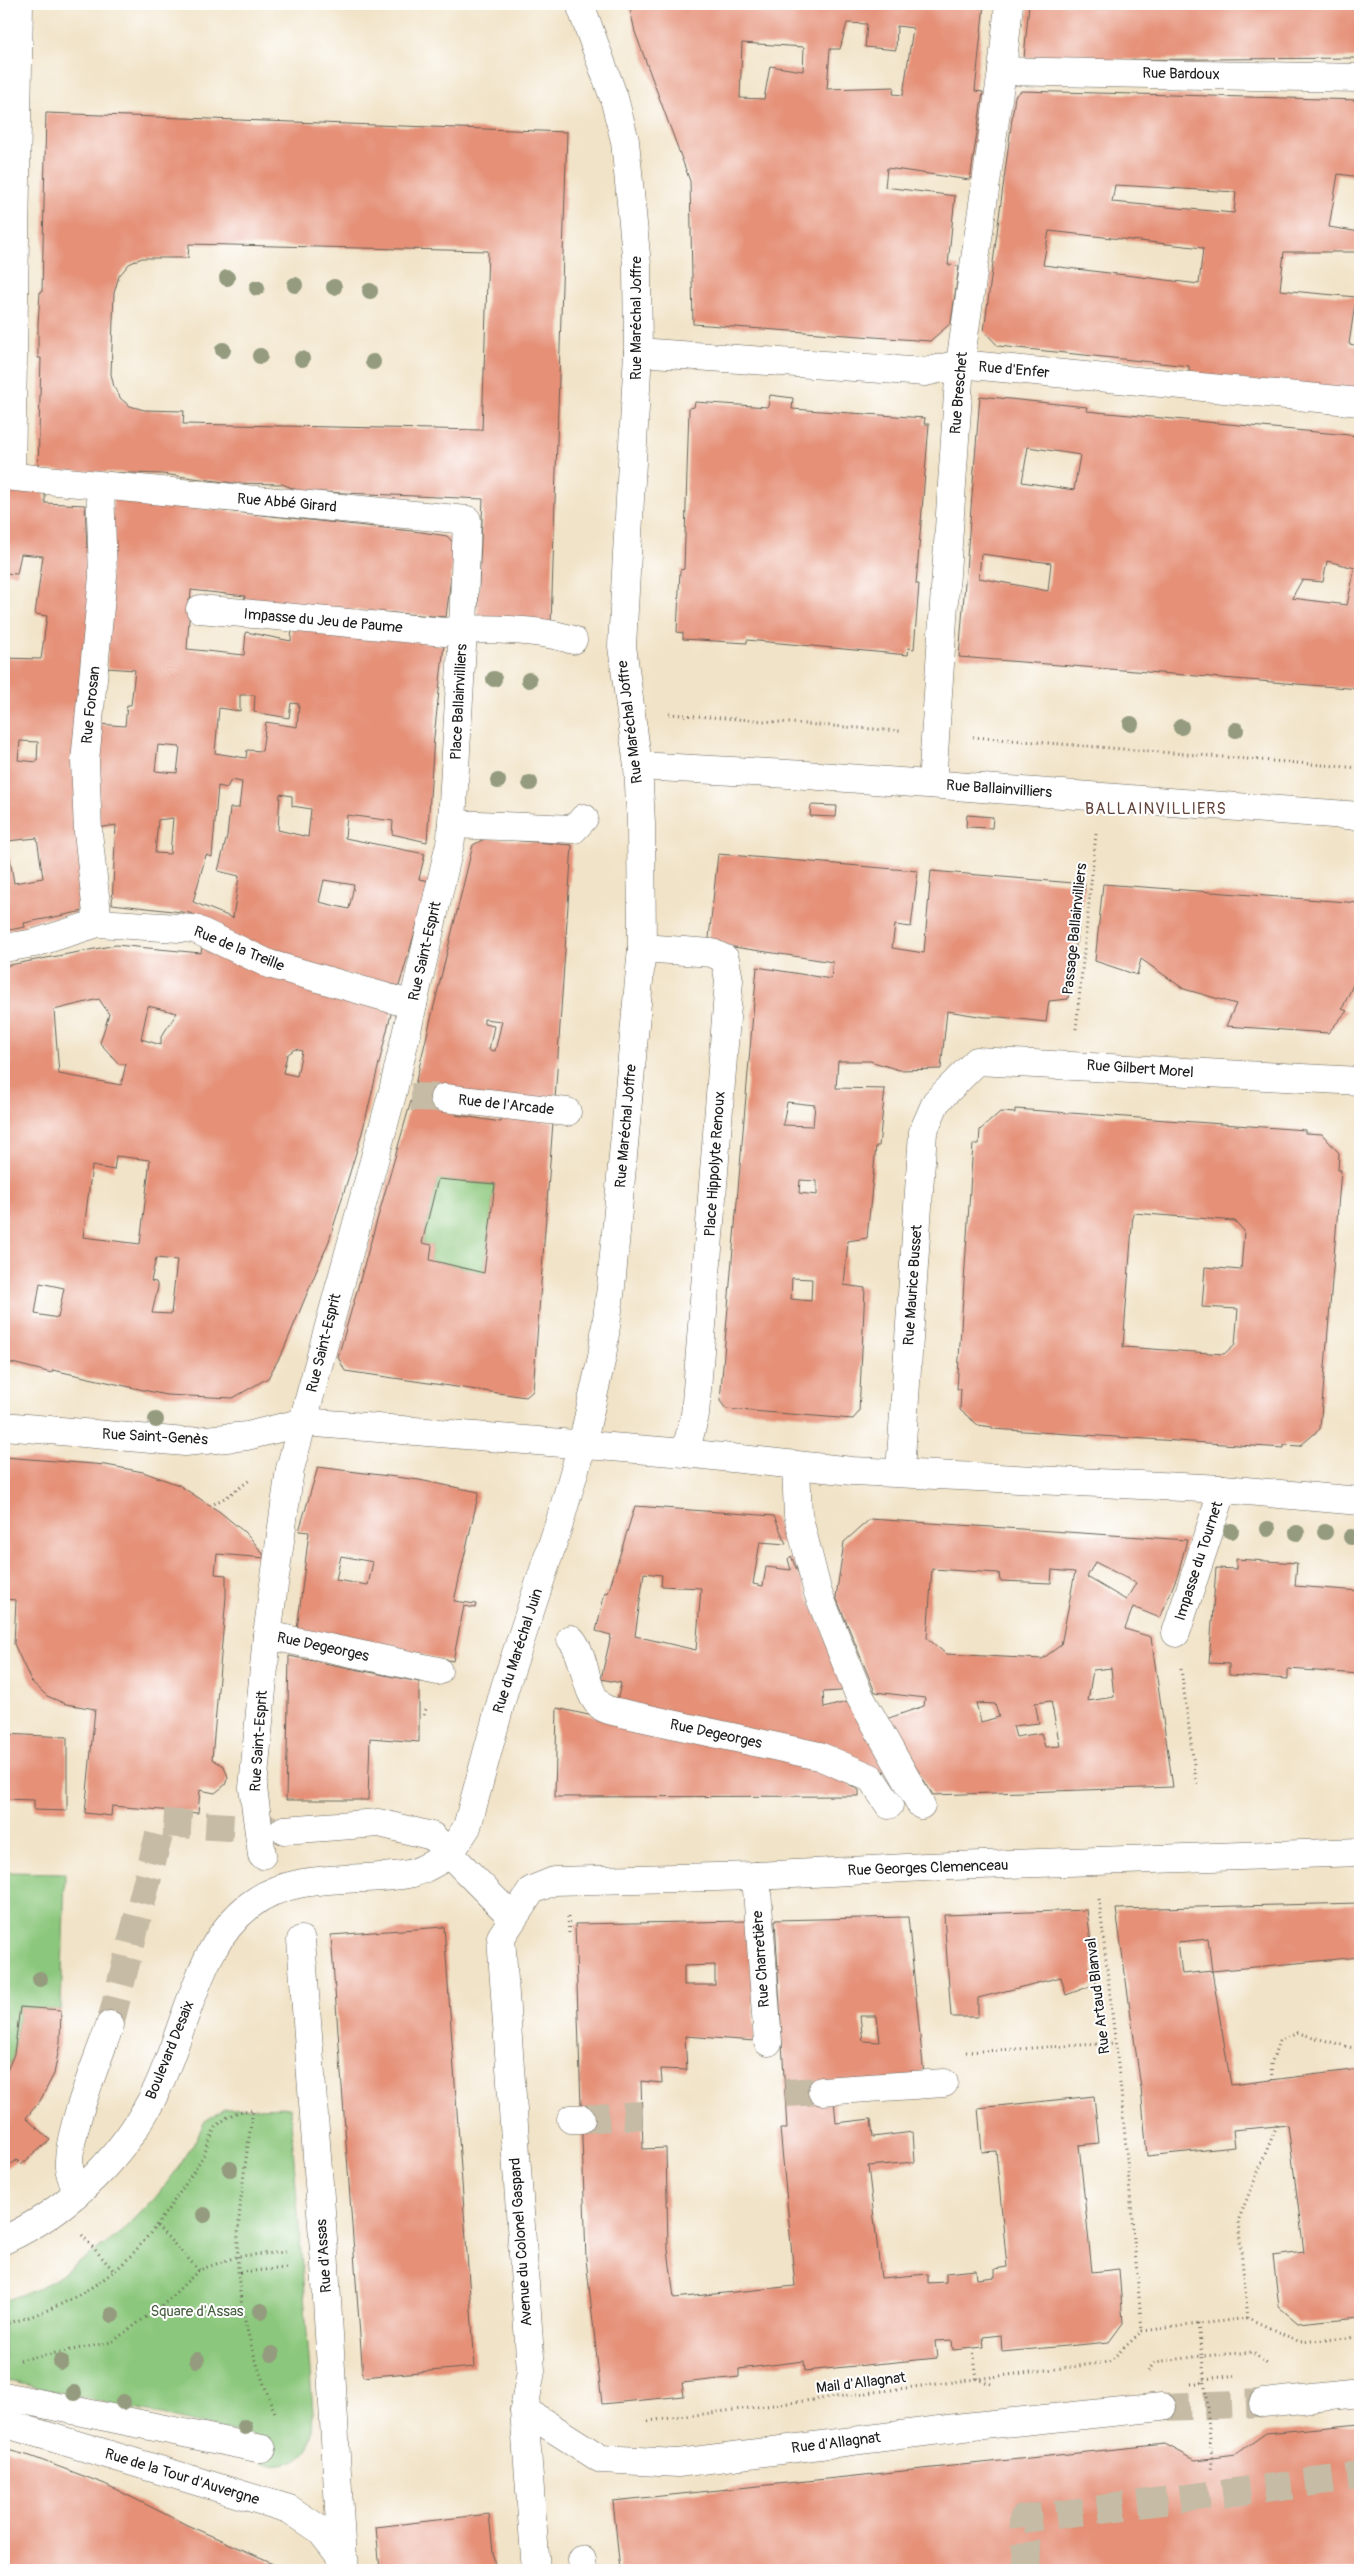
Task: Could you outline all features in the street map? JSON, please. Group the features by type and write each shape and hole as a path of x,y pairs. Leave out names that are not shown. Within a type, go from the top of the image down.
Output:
{"street":[{"path":"7,476 19,4"},
{"name":"Rue Maréchal Joffre","path":"580,4 614,98 625,141 637,265 638,352 622,646 638,766 641,823 642,948 611,1287 602,1357 582,1445"},
{"name":"Rue Breschet","path":"932,784 937,734 960,364 1002,71 1009,4"},
{"name":"Rue Bardoux","path":"1002,71 1360,78"},
{"name":"Rue d'Enfer","path":"638,352 925,372 960,364 1360,402"},
{"name":"Rue Abbé Girard","path":"7,476 467,520 457,628"},
{"name":"Rue Forosan","path":"98,923 88,832 84,761 103,576 100,486"},
{"name":"Impasse du Jeu de Paume","path":"200,609 457,628"},
{"name":"Place Ballainvilliers","path":"452,832 457,628 555,634 572,640"},
{"name":"Rue Ballainvilliers","path":"638,766 806,775 1360,816"},
{"path":"452,832 574,829 584,818"},
{"name":"Rue Saint-Esprit","path":"262,1855 253,1788 268,1635 290,1469 346,1258 402,1094 413,1005 452,832"},
{"name":"Rue de la Treille","path":"4,948 35,943 98,923 196,929 268,964 413,1005"},
{"name":"Place Hippolyte Renoux","path":"642,948 712,953 725,960 729,980 696,1415 686,1453"},
{"name":"Rue Gilbert Morel","path":"936,1102 977,1061 1072,1064 1360,1080"},
{"name":"Rue de l'Arcade","path":"444,1098 567,1112"},
{"name":"Rue Maurice Busset","path":"900,1472 923,1132 936,1102"},
{"name":"Rue Saint-Genès","path":"4,1426 185,1442 247,1436 304,1422 686,1453 852,1471 1223,1489 1360,1501"},
{"name":"Rue du Maréchal Juin","path":"449,1855 467,1827 505,1687 559,1524 582,1445"},
{"path":"796,1466 798,1515 818,1593 859,1695 922,1805"},
{"name":"Impasse du Tournet","path":"1176,1633 1223,1489"},
{"name":"Rue Degeorges","path":"268,1635 438,1671"},
{"name":"Rue Degeorges","path":"571,1639 578,1648 592,1695 602,1707 617,1712 819,1756 871,1778 889,1805"},
{"path":"284,1830 379,1823 432,1836 512,1917"},
{"name":"Rue Georges Clemenceau","path":"512,1917 532,1890 554,1881 756,1876 925,1867 1360,1852"},
{"name":"Boulevard Desaix","path":"4,2240 68,2200 99,2172 131,2135 157,2089 200,1974 214,1946 229,1925 251,1904 297,1885 410,1874 449,1855"},
{"name":"Rue Charretière","path":"756,1876 768,2042"},
{"name":"Avenue du Colonel Gaspard","path":"512,1917 500,1936 530,2371 524,2410 536,2570"},
{"name":"Rue d'Assas","path":"301,1940 347,2565"},
{"path":"68,2200 70,2153 82,2105 110,2026"},
{"path":"822,2091 944,2084"},
{"path":"1263,2402 1360,2393"},
{"path":"4,2396 262,2449"},
{"name":"Rue d'Allagnat","path":"524,2410 601,2459 678,2462 964,2427 1162,2407"},
{"name":"Rue de la Tour d'Auvergne","path":"4,2423 288,2509 319,2529 347,2565"}],"path":[{"path":"629,709 697,717 1360,768"},
{"name":"Passage Ballainvilliers","path":"1072,1064 1099,796"},
{"path":"1176,1633 1196,1787"},
{"name":"Rue Artaud Blanval","path":"1099,1898 1121,2091 1142,2331"},
{"path":"568,1912 569,1934"},
{"path":"1272,2080 1271,2064 1279,2041 1298,2033 1360,2050"},
{"path":"962,2052 1115,2042"},
{"path":"4,2324 21,2320 73,2299 114,2271 157,2226 203,2156 217,2125 238,2111 253,2110 240,2203 239,2256 242,2310 254,2357 276,2417"},
{"path":"1248,2318 1238,2221 1277,2126"},
{"path":"68,2200 114,2271"},
{"path":"157,2226 199,2270"},
{"path":"12,2361 112,2342 165,2303 199,2270 239,2256 325,2257"},
{"path":"240,2272 325,2257"},
{"path":"1142,2331 1248,2318 1300,2342 1360,2337"},
{"path":"1198,2324 1212,2458 1211,2471"},
{"name":"Mail d'Allagnat","path":"644,2422 1109,2362 1142,2331"},
{"path":"973,2348 977,2379"},
{"path":"1145,2376 1155,2362 1252,2352 1271,2368"}],"green space":[{"path":"438,1179 495,1184 484,1273 430,1260 432,1245 422,1243"},
{"path":"4,1872 65,1873 61,2010 20,2007 14,2054 4,2078"},
{"name":"Square d'Assas","path":"290,2107 313,2412 311,2439 307,2450 302,2456 282,2464 260,2463 264,2438 4,2380 4,2301 32,2291 54,2280 120,2234 156,2197 176,2171 193,2145 205,2121 224,2109"}],"building":[{"path":"629,4 984,4 975,91 983,92 970,180 887,168 885,187 955,196 948,265 959,266 951,323 930,341 693,324 690,181 635,32","holes":["847,23 867,24 865,47 896,50 897,26 913,28 903,95 893,94 894,87 827,89 830,49 840,49","742,43 804,47 803,71 770,66 764,99 740,98"]},
{"path":"1029,4 1360,4 1360,58 1073,60 1024,58"},
{"path":"1021,91 1360,100 1360,177 1338,174 1329,227 1360,232 1360,252 1284,252 1280,290 1356,297 1349,344 1360,346 1360,392 1189,375 1189,366 998,346 984,331 1015,96","holes":["1115,185 1236,192 1234,213 1112,202","1049,231 1203,248 1199,284 1043,265"]},
{"path":"46,113 567,132 551,625 477,623 483,499 300,491 282,484 233,483 162,474 38,470 41,358 38,358 38,325 40,292 42,292","holes":["189,244 488,251 482,430 183,424 184,411 144,410 130,406 121,399 114,387 111,374 114,293 119,276 129,264 142,258 188,258"]},
{"path":"770,395 793,398 792,409 925,418 924,424 929,424 916,584 919,584 914,649 909,648 908,655 747,640 747,643 683,639 683,633 677,632 680,570 684,569 689,408 694,407 695,402 768,407"},
{"path":"980,396 1087,407 1086,411 1360,436 1360,689 959,657","holes":["1028,447 1080,455 1074,490 1022,482","981,554 1051,563 1048,591 979,578","1327,561 1355,568 1347,605 1292,598 1302,580 1323,582"]},
{"path":"4,489 45,490 45,503 85,505 87,548 91,548 84,911 24,923 25,927 4,931 4,658 41,659 47,616 35,614 43,556 21,554 17,574 4,573","holes":["20,741 38,742 37,762 18,760","37,838 43,878 14,883 7,841"]},
{"path":"113,499 447,536 455,545 446,617 331,608 244,606 245,596 191,590 187,649 244,655 246,632 291,641 292,626 444,645 434,737 427,842 392,834 393,821 347,815 345,838 425,854 419,879 430,881 399,986 271,957 190,913 112,904 116,825 98,828 99,769 94,769 98,724 125,726 127,705 131,705 135,670 107,668","holes":["240,695 255,695 254,712 289,718 291,703 299,704 297,727 266,722 262,751 247,750 246,758 215,753 219,708 240,711","158,745 180,747 177,773 155,771","231,780 242,782 239,808 230,808 227,836 218,871 239,876 233,918 193,902 206,855 212,857 218,786 227,788","280,794 292,796 292,806 311,809 308,837 278,830","173,818 170,854 155,853 158,820","324,880 354,885 349,909 319,902"]},
{"path":"811,805 837,806 836,817 810,816"},
{"path":"967,815 993,817 992,828 966,827"},
{"path":"486,838 572,845 555,1100 457,1111 456,1115 501,1122 502,1116 553,1122 533,1391 526,1397 345,1371 338,1357 411,1101 473,845","holes":["484,1019 502,1021 495,1051 489,1050 494,1026 484,1024","438,1179 495,1184 484,1273 430,1260 432,1245 422,1243"]},
{"path":"718,854 918,871 911,927 895,925 892,948 924,953 931,871 1085,884 1068,999 1049,1001 1046,1022 985,1017 947,1011 941,1069 899,1070 870,1061 838,1061 836,1088 885,1089 879,1146 876,1146 867,1238 848,1241 844,1285 865,1288 859,1412 853,1419 726,1409 720,1401 757,967 831,979 833,962 714,944 709,938","holes":["787,1102 815,1105 813,1126 783,1125","800,1180 817,1181 817,1195 799,1193","792,1278 812,1279 811,1301 791,1299"]},
{"path":"1103,884 1360,903 1360,977 1357,976 1342,1009 1347,1011 1328,1033 1226,1026 1236,1004 1184,989 1141,959 1137,975 1095,961"},
{"path":"116,945 201,953 202,947 392,1010 362,1133 329,1241 283,1351 268,1378 233,1398 166,1395 53,1370 52,1373 4,1361 4,966","holes":["99,999 109,1014 100,1043 119,1064 126,1064 121,1085 59,1074 54,1010","148,1006 177,1013 161,1037 161,1045 141,1039","295,1049 302,1051 297,1076 283,1073 287,1055","116,1156 150,1160 140,1244 83,1237 92,1166 114,1170","156,1258 177,1260 171,1314 152,1313 158,1287 156,1282 151,1281","40,1283 64,1288 58,1318 35,1314"]},
{"path":"1015,1109 1305,1130 1305,1133 1322,1134 1339,1153 1338,1170 1341,1170 1320,1429 1300,1446 1284,1445 1284,1448 993,1429 992,1427 978,1425 960,1410 961,1389 957,1389 973,1144 979,1144 980,1130 1000,1112 1015,1113","holes":["1133,1213 1235,1221 1244,1231 1241,1270 1205,1267 1202,1307 1238,1309 1235,1344 1224,1354 1123,1347"]},
{"path":"4,1457 106,1465 143,1472 179,1485 220,1512 249,1536 266,1558 217,1554 215,1574 226,1575 226,1597 212,1759 224,1766 228,1777 225,1785 215,1793 200,1790 198,1813 112,1806 111,1816 85,1813 95,1709 66,1704 47,1696 31,1681 14,1644 16,1600 4,1599"},
{"path":"318,1467 419,1480 479,1492 454,1601 476,1604 475,1608 464,1606 453,1661 297,1630 309,1532 299,1531","holes":["341,1556 373,1562 368,1585 336,1580"]},
{"path":"635,1506 774,1516 786,1544 760,1542 753,1584 763,1586 766,1567 791,1570 788,1559 791,1556 848,1688 841,1691 823,1692 824,1708 854,1700 890,1766 884,1772 800,1742 616,1705 621,1683 601,1679 611,1635 596,1631 605,1592 608,1593","holes":["644,1573 662,1575 661,1586 701,1588 696,1650 635,1636"]},
{"path":"870,1519 1187,1540 1178,1574 1160,1618 1133,1607 1125,1629 1151,1637 1173,1787 933,1795 886,1719 924,1706 925,1698 875,1692 836,1597 844,1542","holes":["1095,1562 1136,1583 1126,1600 1087,1577","932,1569 999,1573 1000,1581 1051,1583 1052,1570 1075,1572 1061,1645 1042,1659 946,1654 927,1638","1111,1668 1114,1697 1088,1701 1093,1670","1051,1701 1060,1746 1045,1747 1041,1733 1016,1737 1013,1726 1039,1723 1035,1703","976,1703 995,1704 999,1717 981,1722"]},
{"path":"1236,1559 1297,1563 1295,1586 1360,1591 1360,1674 1288,1669 1288,1679 1229,1675 1229,1664 1209,1663 1216,1568 1236,1569"},
{"path":"289,1656 419,1682 419,1742 370,1738 368,1800 286,1800"},
{"path":"557,1708 817,1766 859,1790 859,1796 555,1797"},
{"path":"4,1734 67,1737 67,1811 34,1810 34,1800 4,1799"},
{"path":"1360,1903 1360,1957 1212,1971 1231,2085 1360,2069 1360,2317 1298,2323 1279,2307 1273,2256 1304,2252 1288,2125 1233,2130 1235,2147 1147,2156 1141,2088 1116,1909","holes":["1208,1939 1212,1971 1182,1974 1178,1942"]},
{"path":"1087,1910 1096,1984 1066,1995 1061,1977 978,1998 978,2017 951,2017 944,1915"},
{"path":"908,1917 924,2075 834,2099 836,2123 871,2119 873,2137 913,2132 915,2162 868,2166 881,2278 928,2274 928,2283 946,2282 946,2273 976,2270 977,2279 995,2277 995,2269 1007,2267 996,2151 982,2152 978,2108 1094,2096 1099,2143 1079,2145 1092,2272 1119,2269 1123,2323 1109,2342 1002,2352 1001,2335 983,2337 984,2347 953,2350 952,2340 935,2341 937,2358 805,2371 804,2361 739,2369 739,2377 682,2383 684,2396 602,2404 586,2259 575,1924 749,1921 755,2041 685,2036 687,2070 661,2069 662,2083 641,2081 643,2149 666,2148 668,2249 674,2298 795,2286 780,2129 787,2129 775,1920","holes":["715,1965 715,1985 684,1985 684,1966","860,2016 877,2016 880,2042 863,2041"]},
{"path":"444,1927 475,2367 363,2377 331,1935"},
{"path":"20,2007 61,2010 60,2043 54,2074 40,2101 26,2118 50,2140 21,2165 17,2160 4,2169 4,2078 14,2054"},
{"path":"1360,2424 1360,2570 620,2570 613,2501 1165,2444 1195,2460 1235,2455 1266,2433"},
{"path":"4,2449 30,2456 105,2484 187,2525 289,2570 4,2570"},
{"path":"489,2514 495,2570 380,2570 376,2527"}],"tunnel":[{"path":"411,1097 444,1098"},
{"path":"110,2025 162,1823 282,1830"},
{"path":"785,2093 822,2091"},
{"path":"581,2119 642,2115"},
{"path":"1162,2407 1263,2403"},
{"path":"1028,2570 1023,2519 1360,2476"}],"district":[{"name":"BALLAINVILLIERS","path":"1156,809"}]}
